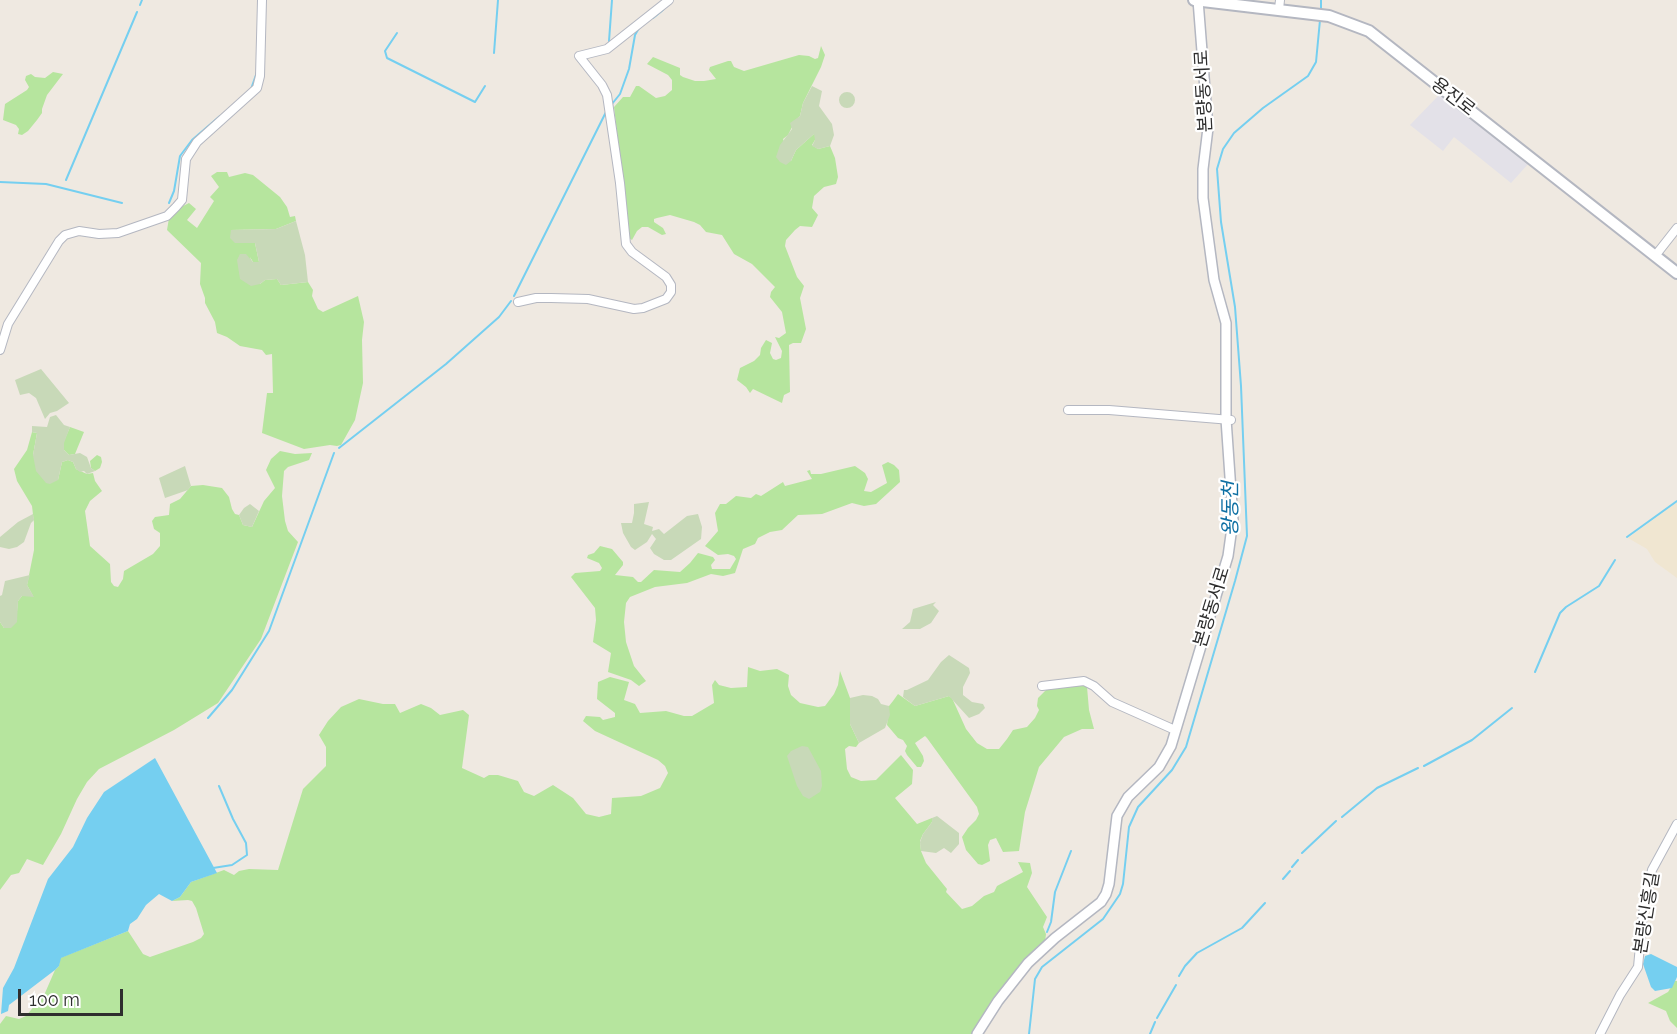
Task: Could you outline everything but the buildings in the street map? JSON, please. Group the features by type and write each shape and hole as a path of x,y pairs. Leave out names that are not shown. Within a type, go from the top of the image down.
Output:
{"main road":[{"name":"용진로","path":"1196,0 1280,5 1350,22 1369,31 1677,273"}],"street":[{"path":"0,350 8,324 59,240 65,235 79,231 99,234 118,232 167,216 182,200 186,159 197,142 257,88 260,76 262,0"},
{"path":"518,303 551,297 588,299 634,309 666,299 670,292 671,285 666,277 632,252 626,244 607,94 579,56 607,49 669,0"},
{"name":"본량동서로","path":"977,1034 998,1001 1028,963 1055,938 1101,902 1109,885 1117,816 1128,797 1159,768 1171,746 1224,572 1232,535 1226,323 1214,280 1203,198 1203,169 1208,128 1196,0"},
{"path":"1655,256 1677,228"},
{"path":"1068,410 1109,410 1229,419"},
{"path":"1042,686 1084,681 1094,686 1112,702 1175,730"},
{"name":"본량신흥길","path":"1600,1034 1620,995 1638,967 1652,870 1677,824"}],"shaded area":[{"path":"1440,94 1529,163 1511,183 1454,137 1443,151 1410,125"},
{"path":"1677,502 1677,578 1655,562 1647,549 1628,538"}],"green space":[{"path":"821,46 825,55 821,67 803,103 800,116 783,139 791,161 796,150 815,133 812,145 818,149 830,146 835,158 838,177 836,184 824,187 814,196 812,208 818,215 812,227 800,226 786,240 785,246 797,277 804,286 800,298 806,329 801,343 789,345 790,392 784,395 782,403 753,389 750,393 737,380 740,368 760,355 766,340 772,343 770,353 773,359 781,358 782,351 775,337 779,338 786,333 782,312 770,297 775,287 752,264 734,254 722,235 706,232 694,222 670,215 657,218 654,222 663,228 666,234 662,235 648,227 642,227 632,240 629,238 614,107 623,97 630,97 636,86 656,98 665,96 672,90 672,80 668,75 647,64 653,57 680,68 680,75 683,77 704,81 716,79 709,70 710,67 728,61 731,61 734,67 744,71 799,55 815,59 818,58"},
{"path":"53,72 63,74 47,95 42,113 28,131 22,135 18,134 19,129 16,125 3,120 5,104 27,90 29,87 25,80 26,76 31,74 45,78"},
{"path":"812,86 822,91 819,106 832,124 834,135 830,146 818,149 812,146 815,140 814,134 796,150 791,161 786,165 776,157 780,145 792,129 790,123 800,116 803,103"},
{"path":"847,92 853,94 855,100 853,106 847,108 841,106 839,100 841,94"},
{"path":"217,172 227,172 229,177 245,173 253,175 280,197 290,217 295,216 296,221 276,229 231,230 255,243 259,262 253,262 250,257 260,284 265,280 277,279 281,285 308,282 313,290 312,296 318,309 323,312 358,296 364,322 363,383 355,420 341,445 304,449 262,433 267,393 273,393 272,354 266,355 262,350 240,346 217,333 200,284 201,263 167,230 169,218 189,203 196,209 187,220 197,228 214,201 210,197 219,187 211,176"},
{"path":"296,221 305,255 308,282 281,285 277,279 265,280 251,286 240,279 237,260 240,254 246,254 253,262 259,262 255,243 235,243 230,238 231,230 276,229"},
{"path":"41,369 69,403 50,413 45,419 36,398 29,393 20,395 15,380"},
{"path":"56,415 64,425 70,427 64,450 69,455 80,453 87,457 91,468 95,471 87,474 84,471 80,472 73,462 68,460 62,462 58,480 50,484 46,483 36,471 33,455 37,433 32,432 32,426 47,427 50,417"},
{"path":"70,427 84,432 75,454 69,455 64,450 63,443"},
{"path":"32,432 37,433 33,455 58,480 62,462 68,460 73,462 76,469 87,474 93,473 102,491 90,501 85,511 90,546 110,564 111,582 118,587 123,579 124,571 153,554 160,546 160,533 154,529 152,521 155,517 169,515 170,504 180,499 191,486 222,488 243,525 252,527 264,501 275,488 266,470 271,459 280,451 295,454 312,453 309,460 288,467 284,471 282,496 285,521 288,531 298,542 261,639 218,703 174,730 99,769 87,782 77,799 61,834 43,865 27,859 19,873 11,875 0,890 0,622 4,628 16,622 18,601 22,596 33,596 27,585 34,550 32,506 17,481 14,469 27,450"},
{"path":"97,455 101,457 102,462 100,468 95,471 91,468 90,461"},
{"path":"888,462 899,470 900,482 876,504 864,506 852,503 822,514 798,515 782,530 770,532 758,538 755,544 743,549 735,573 723,576 711,574 687,583 655,587 630,597 626,603 624,622 626,642 634,666 646,681 639,686 631,680 608,672 611,653 593,642 595,608 571,577 575,573 600,571 602,568 599,563 587,558 600,546 612,549 623,562 615,575 633,577 638,582 654,570 680,572 698,553 713,557 715,560 711,565 712,569 730,569 736,559 734,556 718,555 705,546 718,531 715,513 720,504 726,504 736,496 751,498 756,494 761,496 783,482 785,486 812,479 807,471 810,470 811,474 821,474 855,466 865,473 868,479 864,491 871,492 887,483 882,465"},
{"path":"185,466 191,486 188,490 165,498 159,478"},
{"path":"649,502 644,524 653,527 652,531 659,529 664,534 687,516 698,514 702,527 701,539 671,560 664,560 654,554 650,548 656,539 652,534 647,542 635,550 623,533 621,523 632,523 634,504"},
{"path":"250,504 259,511 252,527 243,525 239,515"},
{"path":"33,514 34,520 24,542 9,549 0,547 0,537 18,522"},
{"path":"30,575 27,585 34,597 22,596 18,601 17,622 11,628 4,628 0,622 0,596 5,581"},
{"path":"936,602 933,605 939,611 931,623 920,629 902,629 910,622 913,609"},
{"path":"949,655 969,668 970,673 963,687 963,695 972,702 983,704 985,708 979,714 969,718 949,696 915,706 903,697 904,690 928,680"},
{"path":"748,667 760,671 777,669 789,675 788,686 791,695 800,703 818,707 825,706 834,694 840,671 850,698 850,724 859,743 856,747 849,746 845,749 847,769 851,777 861,781 876,780 901,755 913,770 912,784 895,798 917,824 932,818 932,822 920,841 921,851 926,863 947,889 946,892 962,909 972,906 984,896 994,892 997,886 1023,872 1018,862 1030,863 1032,873 1027,887 1047,917 1043,927 1046,934 1045,942 973,1034 0,1034 0,1024 6,1016 19,1019 26,1016 45,993 59,966 60,958 128,931 143,954 150,957 193,942 204,934 196,908 192,901 172,901 180,897 191,882 224,870 234,875 239,871 249,869 278,870 303,789 326,766 326,747 319,735 341,707 359,699 395,704 400,713 421,704 440,715 463,710 469,715 462,768 484,778 489,775 498,775 518,781 524,792 534,796 553,785 573,798 586,814 599,817 611,814 612,798 641,796 660,788 668,773 665,766 658,760 595,731 583,721 586,716 600,717 603,720 615,717 615,713 597,699 598,682 610,677 629,682 624,700 635,704 640,713 666,711 692,716 714,703 712,685 715,680 719,685 731,688 747,687"},
{"path":"1084,684 1087,687 1089,710 1094,729 1082,729 1064,737 1039,767 1025,812 1019,851 1003,852 996,838 990,840 988,845 990,861 982,865 978,864 966,850 962,837 979,814 977,807 925,736 915,743 924,761 921,767 917,767 907,755 905,751 907,746 903,740 898,738 887,725 889,706 898,694 915,706 949,696 966,729 977,743 987,749 999,749 1013,730 1027,727 1035,718 1039,710 1038,698 1045,691 1049,688"},
{"path":"863,695 872,696 881,704 889,706 890,715 885,728 859,743 850,724 850,698"},
{"path":"802,746 808,747 821,771 820,792 809,799 803,796 797,786 787,756 791,751"},
{"path":"937,816 959,833 959,844 951,853 944,848 936,853 921,851 920,842 923,834 932,822 932,818"},
{"path":"1677,981 1677,1028 1670,1021 1666,1011 1648,1003 1668,992"}],"water":[{"path":"155,758 217,873 191,882 180,897 172,901 159,894 130,924 128,931 61,958 55,970 9,1005 8,1011 1,1014 3,988 14,968 48,879 73,847 87,818 104,792"},
{"path":"1651,954 1677,967 1677,977 1672,988 1655,991 1651,987 1643,964 1645,956"}],"waterway":[{"path":"140,5 142,0"},
{"path":"494,53 498,0"},
{"path":"609,41 612,0"},
{"name":"왕동천","path":"1321,0 1321,11"},
{"path":"653,18 663,10"},
{"path":"66,180 137,12"},
{"name":"왕동천","path":"1029,1034 1035,979 1042,967 1103,919 1120,894 1129,827 1138,807 1172,770 1186,747 1235,581 1247,536 1241,386 1235,307 1221,222 1217,169 1223,149 1234,133 1263,108 1308,76 1316,62 1320,20"},
{"path":"612,104 620,94 629,69 635,35 639,28"},
{"path":"397,33 385,51 387,58 475,102 485,86"},
{"path":"251,89 257,72"},
{"path":"514,296 607,110"},
{"path":"169,203 174,191 180,156 192,140 220,116"},
{"path":"0,182 46,184 122,203"},
{"path":"339,448 446,364 499,317 511,301"},
{"path":"208,718 232,690 269,631 334,453"},
{"path":"1627,537 1677,501"},
{"path":"1535,672 1560,613 1599,586 1615,560"},
{"path":"1424,766 1472,740 1512,708"},
{"path":"1342,817 1377,788 1418,768"},
{"path":"213,868 232,865 247,855 246,843 219,786"},
{"path":"1302,853 1336,821"},
{"path":"1047,932 1051,922 1055,892 1071,851"},
{"path":"1292,867 1298,860"},
{"path":"1283,879 1290,871"},
{"path":"1179,976 1197,953 1242,928 1265,903"},
{"path":"1157,1018 1176,985"},
{"path":"1150,1034 1155,1022"}]}
